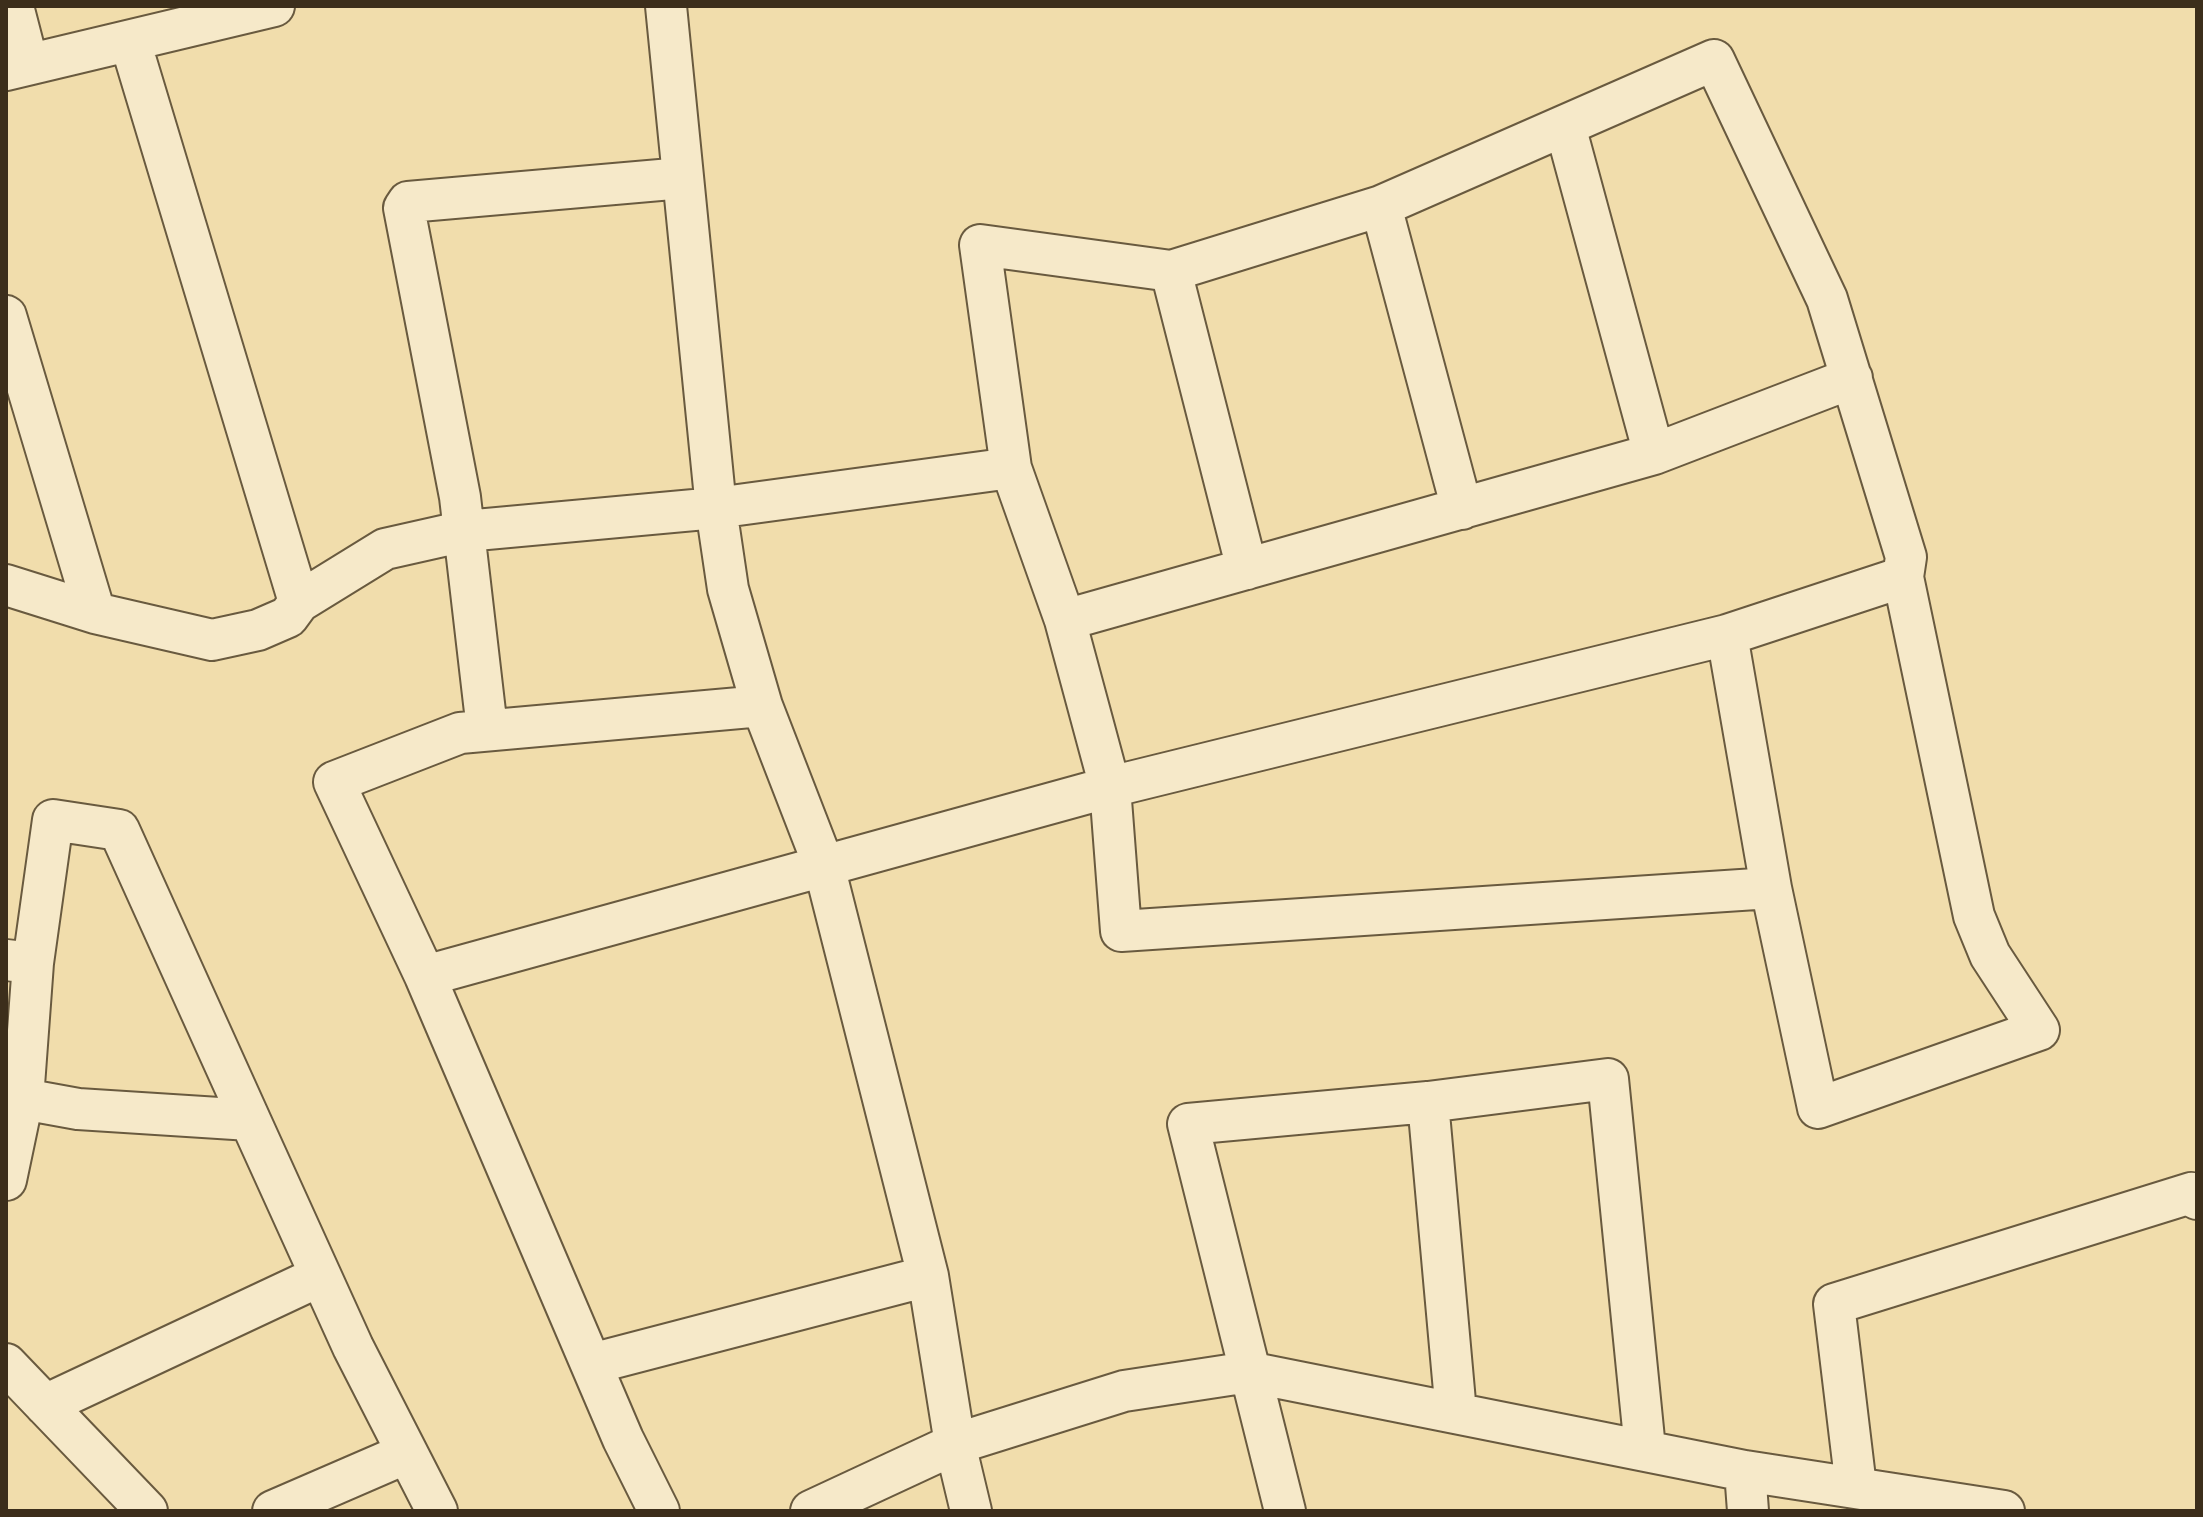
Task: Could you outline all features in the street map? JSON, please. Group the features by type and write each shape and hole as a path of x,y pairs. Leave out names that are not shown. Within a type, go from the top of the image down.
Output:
{"street":[{"path":"13,6 17,67 274,6"},
{"path":"666,6 716,508 728,589 762,706 824,866 928,1276 955,1444 971,1511"},
{"path":"130,41 299,602"},
{"path":"1727,635 1771,888 1818,1108 2039,1030 1990,955 1974,916 1903,577 1906,557 1827,299 1714,60 1381,206 1171,271 980,245 1011,468 1065,620 1110,787 1121,931 1771,888"},
{"path":"1565,126 1654,454"},
{"path":"487,729 465,531 446,413 404,208 408,202 683,178"},
{"path":"1381,206 1462,509"},
{"path":"1171,271 1247,569"},
{"path":"6,316 95,613"},
{"path":"1065,620 1654,454 1852,378"},
{"path":"6,585 95,613 212,640 268,626 288,617 299,602 385,549 465,531 716,508 1011,468"},
{"path":"425,976 1110,787 1727,635 1903,577"},
{"path":"659,1511 623,1439 425,976 334,782 460,733 762,706"},
{"path":"6,1180 23,1099 19,962 53,820 119,830 320,1276 437,1511"},
{"path":"1285,1511 1188,1124 1428,1102 1608,1079 1645,1449"},
{"path":"23,1099 78,1109 250,1120"},
{"path":"1428,1102 1456,1413"},
{"path":"1856,1487 1834,1304 2191,1193 2197,1199"},
{"path":"45,1405 320,1276"},
{"path":"591,1364 928,1276"},
{"path":"6,1364 147,1511"},
{"path":"811,1511 955,1444 1124,1391 1249,1372 1745,1471 1856,1487 1934,1505 2004,1511"},
{"path":"273,1511 407,1453"},
{"path":"1745,1471 1748,1511"}]}
